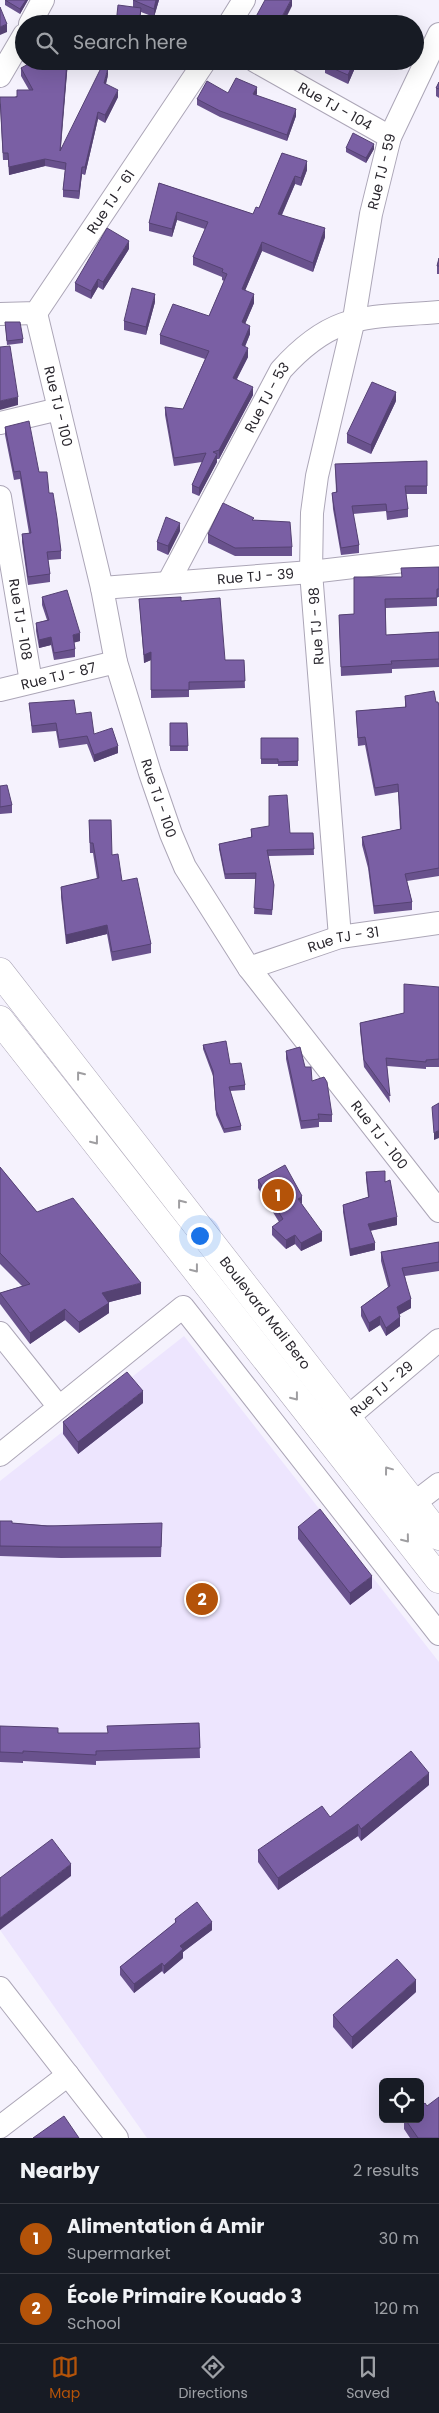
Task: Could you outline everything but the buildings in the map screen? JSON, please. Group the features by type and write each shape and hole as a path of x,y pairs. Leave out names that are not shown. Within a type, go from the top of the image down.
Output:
{"main road":[{"name":"Boulevard Mali Bero","path":"0,972 349,1417 439,1536"},
{"path":"0,1020 353,1472 439,1579"}],"street":[{"path":"35,15 43,0"},
{"path":"235,15 244,0"},
{"name":"Rue TJ - 59","path":"424,65 439,34"},
{"path":"0,76 15,50"},
{"name":"Rue TJ - 61","path":"36,313 199,70"},
{"name":"Rue TJ - 104","path":"271,70 390,136"},
{"name":"Rue TJ - 59","path":"354,319 370,214 390,136 422,70"},
{"name":"Rue TJ - 53","path":"169,581 281,370 300,349 316,336 354,319 439,312"},
{"path":"0,314 36,313"},
{"name":"Rue TJ - 100","path":"36,313 102,588 116,662 159,799 185,867 249,968 439,1211"},
{"name":"Rue TJ - 98","path":"340,937 311,572 312,513 317,476 354,319"},
{"path":"0,423 59,409"},
{"name":"Rue TJ - 108","path":"0,497 31,682"},
{"name":"Rue TJ - 39","path":"102,588 169,581 311,572 439,557"},
{"name":"Rue TJ - 87","path":"0,690 116,662"},
{"name":"Rue TJ - 31","path":"249,968 340,937 439,923"},
{"path":"0,1455 184,1307 326,1492 439,1634"},
{"path":"0,1333 59,1408"},
{"name":"Rue TJ - 29","path":"325,1436 439,1340"},
{"path":"326,1492 353,1472"},
{"path":"413,1504 439,1484"},
{"path":"0,1988 117,2138"},
{"path":"0,2127 68,2075"}],"shaded area":[{"path":"184,1336 439,1662 439,2138 147,2138 0,1930 0,1481"}],"place":[{"name":"Alimentation á Amir","path":"278,1195"},
{"name":"École Primaire Kouado 3","path":"202,1599"}]}
